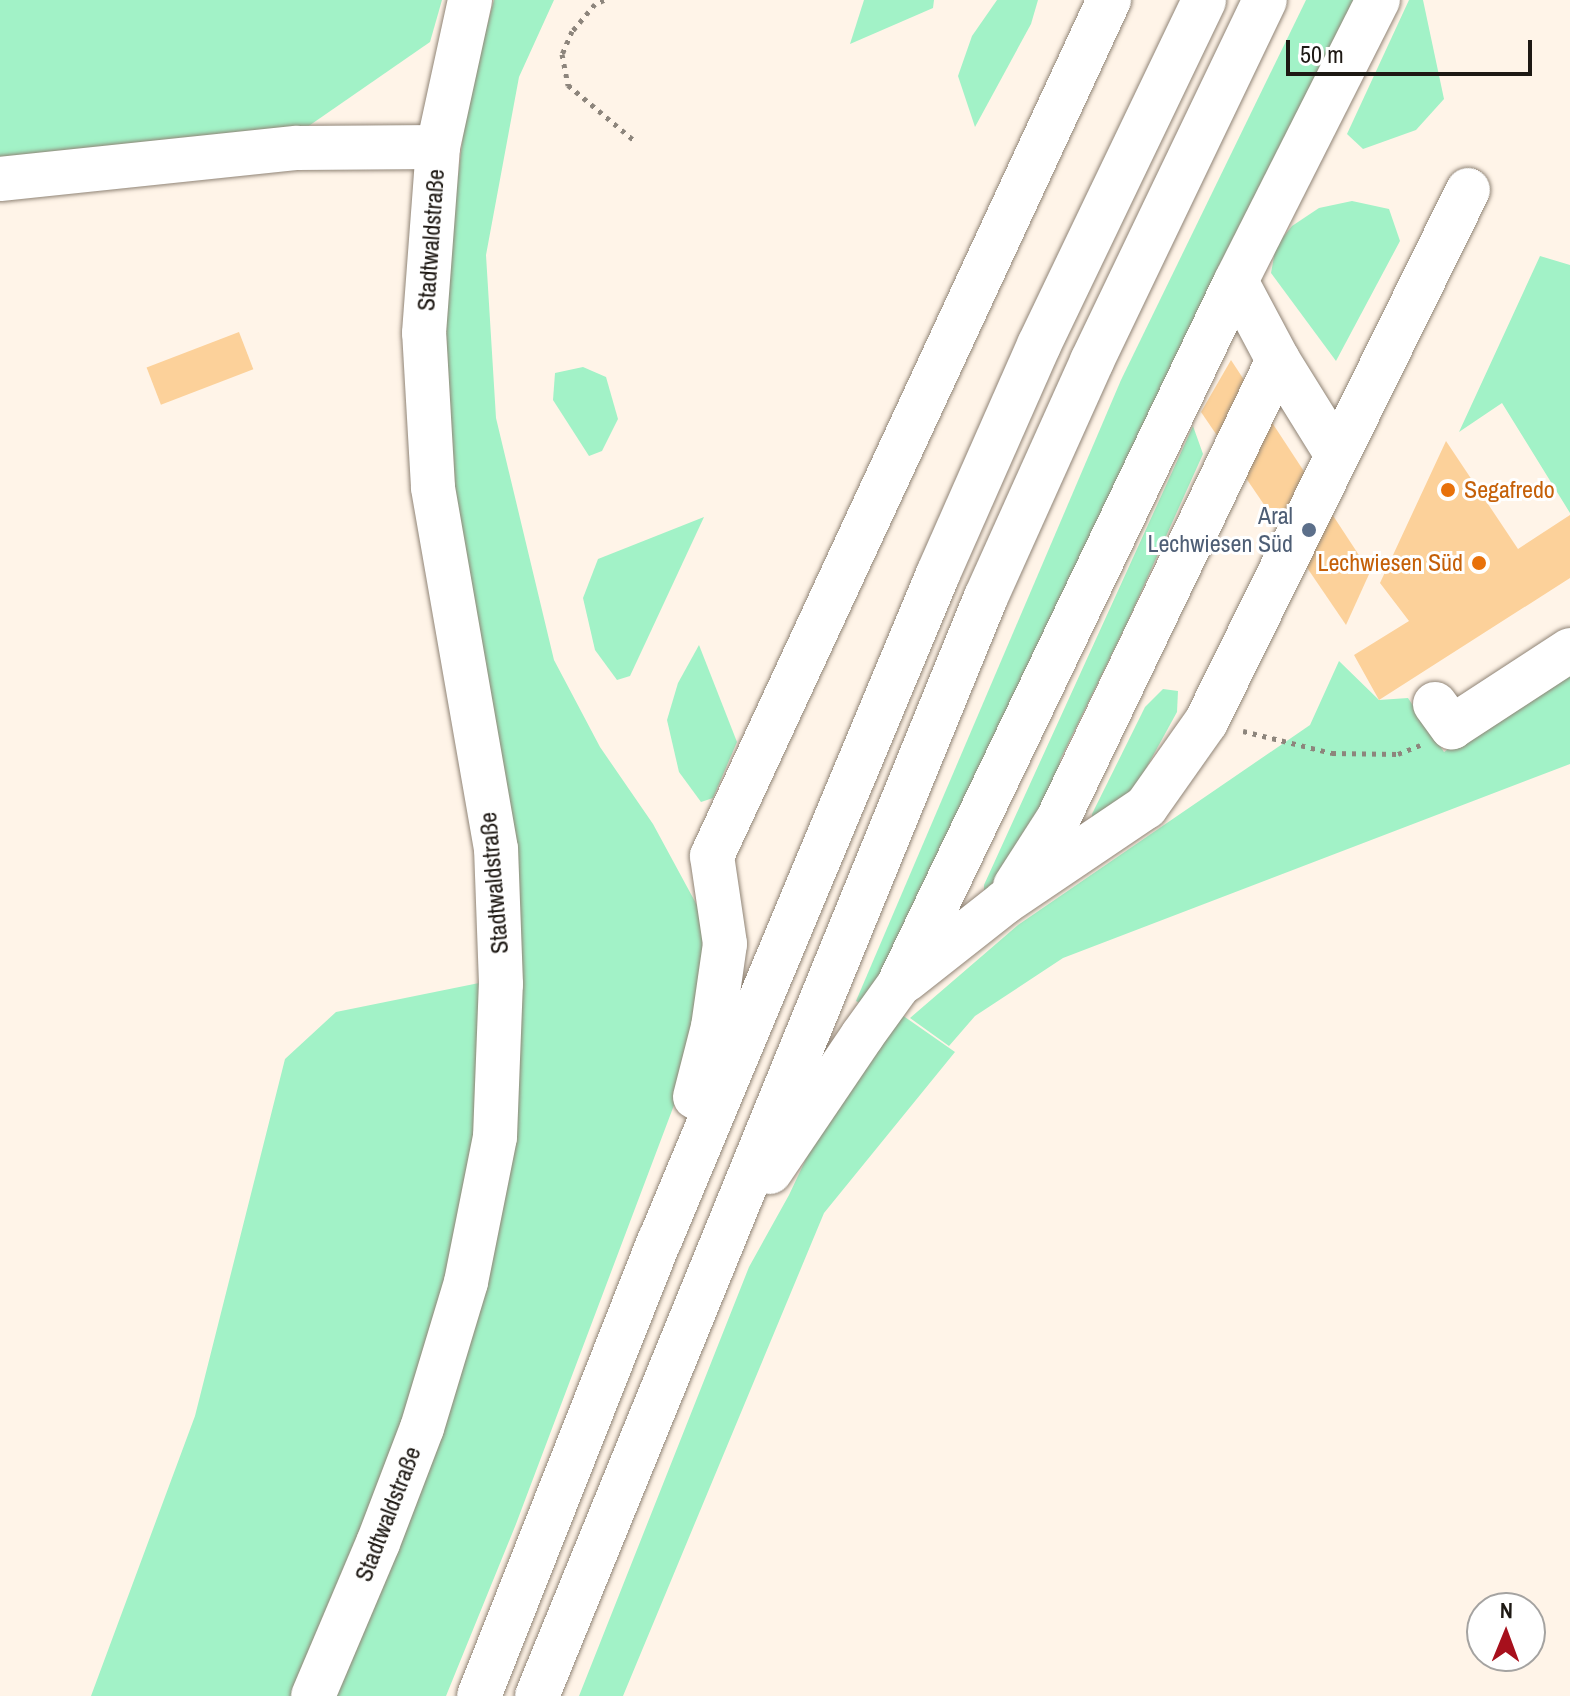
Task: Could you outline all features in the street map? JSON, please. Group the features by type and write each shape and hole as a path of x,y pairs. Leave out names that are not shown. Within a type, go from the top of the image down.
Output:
{"main road":[{"name":"Stadtwaldstraße","path":"313,1696 422,1428 466,1282 495,1137 501,984 496,849 433,487 425,348 438,147 470,0"},
{"path":"660,1240 713,1027 725,944 712,856 1109,0"},
{"path":"479,1696 660,1240 938,574 1039,345 1204,0"},
{"path":"537,1696 986,597 1098,348 1265,0"},
{"path":"719,1247 898,986 1236,281 1378,0"},
{"path":"0,179 297,148 438,147"},
{"path":"898,986 1005,902 1146,807 1206,722 1468,190"},
{"path":"1236,281 1278,360 1337,455"},
{"path":"1005,902 1058,819 1278,360"},
{"path":"1444,716 1570,650"}],"path":[{"path":"604,0 595,4 572,31 562,54 568,85 636,142"},
{"path":"1206,722 1332,753 1398,754 1435,739 1444,716"}],"green space":[{"path":"0,0 442,0 430,42 300,132 0,165"},
{"path":"494,0 554,0 519,77 486,255 496,418 554,660 600,747 653,824 705,920 705,1023 516,1524 446,1696 336,1696 511,1141 455,485 446,335 452,225 468,96"},
{"path":"864,0 934,0 933,8 850,44"},
{"path":"997,0 1038,0 1031,24 975,127 958,76 972,36"},
{"path":"1306,0 1364,0 867,1007 856,1001 1121,380"},
{"path":"1409,0 1423,0 1444,99 1416,130 1363,149 1347,134"},
{"path":"1352,201 1389,209 1400,241 1336,361 1271,273 1276,246 1292,226 1319,208"},
{"path":"1540,256 1570,265 1570,513 1502,403 1459,432"},
{"path":"583,367 606,377 618,419 602,451 589,456 553,400 555,373"},
{"path":"1193,426 1203,454 1127,623 1060,760 1057,804 984,905 984,885"},
{"path":"704,517 630,676 617,680 595,650 583,598 598,559"},
{"path":"699,645 737,742 713,798 701,802 679,772 667,720 678,683"},
{"path":"1339,661 1379,700 1408,698 1444,752 1570,667 1570,764 1063,958 975,1016 949,1046 910,1018 1018,925 1310,725"},
{"path":"1163,689 1178,691 1177,712 1138,783 1118,811 1092,829 1092,814 1145,707"},
{"path":"484,982 477,1139 450,1287 408,1425 297,1696 91,1696 195,1416 285,1059 336,1012"},
{"path":"902,1015 955,1052 824,1213 623,1696 579,1696 749,1267 789,1195 821,1127"}],"building":[{"path":"239,332 253,369 161,405 147,367"},
{"path":"1231,360 1370,572 1346,625 1201,412"},
{"name":"Lechwiesen Süd","path":"1446,441 1518,549 1570,515 1570,578 1379,700 1354,655 1409,621 1380,583"}],"place":[{"name":"Segafredo","path":"1448,490"},
{"name":"Aral Lechwiesen Süd","path":"1309,530"},
{"name":"Lechwiesen Süd","path":"1479,563"}]}
